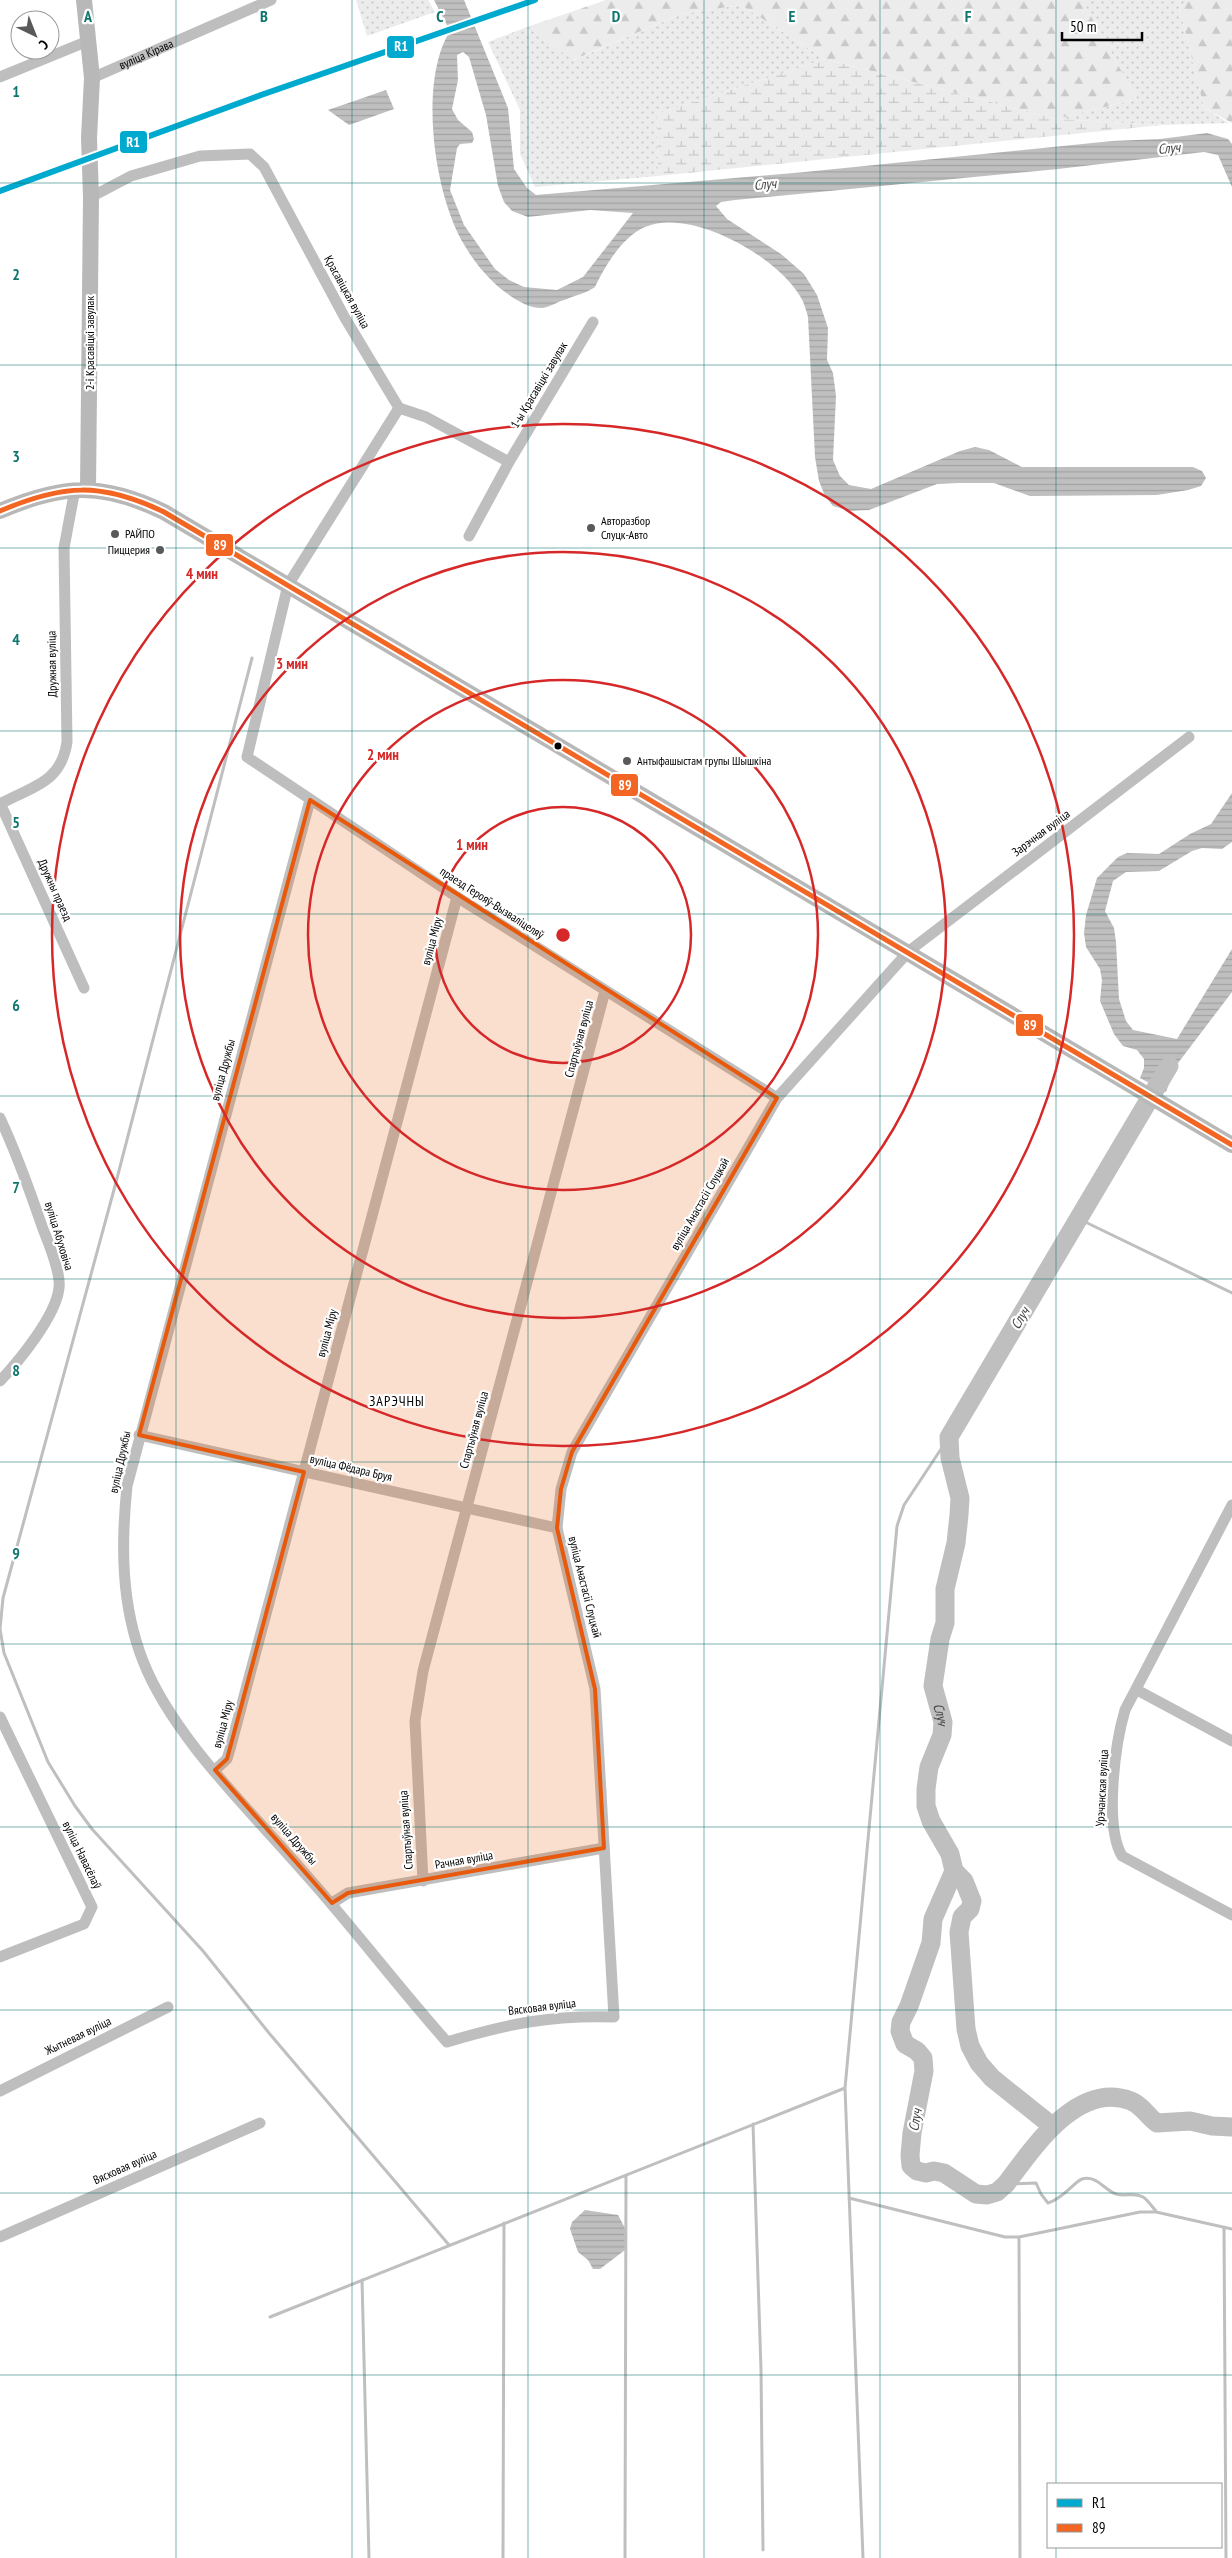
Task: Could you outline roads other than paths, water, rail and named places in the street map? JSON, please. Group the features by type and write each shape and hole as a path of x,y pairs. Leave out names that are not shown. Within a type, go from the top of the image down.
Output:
{"main road":[{"path":"84,0 92,78"},
{"name":"2-і Красавіцкі завулак","path":"81,489 91,197 89,138 92,78"},
{"path":"0,511 33,499 81,489 122,495 149,505 288,584 1232,1144"}],"street":[{"name":"вуліца Кірава","path":"92,78 271,0"},
{"path":"0,77 88,41"},
{"name":"Красавіцкая вуліца","path":"91,197 131,176 200,156 250,154 255,157 264,167 345,318 399,408"},
{"name":"1-ы Красавіцкі завулак","path":"469,536 509,462 593,322"},
{"path":"288,584 399,408 426,417 509,462"},
{"name":"Дружная вуліца","path":"0,804 55,775 64,759 66,733 64,548 81,489"},
{"name":"праезд Герояў-Вызваліцеляў","path":"288,584 247,757 457,897 776,1098"},
{"name":"Зарэчная вуліца","path":"776,1098 909,952 1189,737"},
{"name":"вуліца Дружбы","path":"310,800 127,1486 122,1529 124,1580 130,1620 143,1661 162,1701 188,1738 332,1903 447,2042"},
{"name":"Дружны праезд","path":"0,804 84,988"},
{"name":"вуліца Міру","path":"215,1770 227,1759 457,897"},
{"name":"Спартыўная вуліца","path":"423,1881 415,1721 423,1671 468,1509 605,992"},
{"name":"вуліца Анастасіі Слуцкай","path":"614,2017 595,1689 557,1528 561,1489 572,1452 776,1098"},
{"name":"вуліца Абуховіча","path":"0,1118 15,1149 50,1249 60,1286 55,1302 44,1324 0,1381"},
{"name":"вуліца Фёдара Бруя","path":"140,1435 557,1528"},
{"name":"Урэчанская вуліца","path":"1232,1505 1125,1710 1118,1734 1113,1812 1114,1835 1122,1856 1232,1914"},
{"path":"1137,1690 1232,1741"},
{"name":"вуліца Навасёлаў","path":"0,1717 92,1906 84,1924 0,1957"},
{"name":"Рачная вуліца","path":"332,1903 348,1893 604,1848"},
{"name":"Жытневая вуліца","path":"0,2090 168,2007"},
{"name":"Вясковая вуліца","path":"447,2042 528,2020 583,2016 614,2017"},
{"name":"Вясковая вуліца","path":"0,2237 260,2123"}],"water":[{"path":"434,0 464,0 508,108 514,169 527,188 536,195 805,172 1207,133 1228,139 1232,144 1232,187 1218,155 1204,152 1058,169 735,200 721,202 716,206 727,219 781,254 804,274 817,295 828,328 827,360 833,373 836,396 833,460 840,476 849,485 871,489 960,451 975,447 989,450 1022,467 1193,467 1202,471 1206,478 1201,486 1157,495 1030,496 994,483 937,484 869,510 850,511 833,506 825,496 819,481 815,457 808,317 806,309 800,296 788,281 753,251 708,229 685,224 664,223 645,227 629,238 615,253 595,287 542,308 536,308 520,302 510,296 477,263 465,246 454,224 438,169 434,139 434,79 440,53 450,31","holes":["463,52 469,57 486,115 498,186 504,202 512,211 528,217 590,210 633,213 583,277 557,290 524,287 509,280 495,269 464,225 450,190 457,148 460,144 472,143 474,139 472,132 458,120 452,109 458,80 457,55"]},
{"path":"386,90 394,109 349,125 328,110"},
{"path":"1232,793 1232,842 1222,849 1202,848 1192,851 1159,871 1126,872 1113,881 1105,911 1114,928 1119,999 1126,1021 1133,1030 1177,1039 1232,949 1232,992 1175,1067 1166,1092 1140,1078 1144,1068 1144,1059 1137,1050 1123,1046 1114,1034 1100,1001 1102,980 1100,969 1086,947 1084,933 1086,915 1097,878 1118,857 1127,853 1159,854 1190,834 1211,824"},
{"path":"585,2210 618,2215 627,2232 625,2250 600,2269 593,2269 588,2260 578,2252 570,2229 572,2222"}],"waterway":[{"path":"252,658 115,1186 3,1598 0,1629 4,1653 48,1762 75,1806 92,1829 203,1951 269,2033 449,2245"},
{"name":"Случ","path":"1169,1066 949,1437 950,1458 960,1498 959,1515 956,1543 945,1589 945,1623 940,1639 933,1686 943,1722 942,1735 929,1767 926,1806 931,1821 950,1854 954,1871 933,1919 931,1943 909,2006 901,2022 900,2031 905,2044 917,2051 923,2058 924,2071 912,2133 911,2166 917,2171 926,2173 934,2171 944,2173 976,2194 987,2195 997,2192 1006,2184 1043,2136 1075,2109 1093,2100 1112,2097 1131,2101 1157,2123 1190,2121 1212,2126 1232,2127"},
{"path":"1079,1219 1232,1293"},
{"path":"863,2558 845,2088 897,1526 904,1505 949,1437"},
{"path":"954,1871 964,1881 972,1901 970,1909 962,1917 959,1932 966,2029 970,2046 979,2063 992,2078 1052,2126"},
{"path":"270,2317 845,2088"},
{"path":"753,2124 761,2370 763,2550"},
{"path":"625,2558 626,2175"},
{"path":"1006,2184 1036,2183 1048,2203 1059,2198 1082,2179 1087,2178 1096,2181 1116,2194 1143,2197 1156,2211"},
{"path":"849,2198 1005,2237 1019,2237 1140,2212 1156,2212 1232,2229"},
{"path":"503,2558 504,2223"},
{"path":"1224,2227 1226,2558"},
{"path":"1019,2237 1020,2558"},
{"path":"362,2280 369,2558"}],"place":[{"name":"Авторазбор Слуцк-Авто","path":"591,528"},
{"name":"РАЙПО","path":"115,534"},
{"name":"Пиццерия","path":"160,550"},
{"name":"Антыфашыстам групы Шышкіна","path":"627,761"}],"district":[{"name":"ЗАРЭЧНЫ","path":"397,1401"}]}
